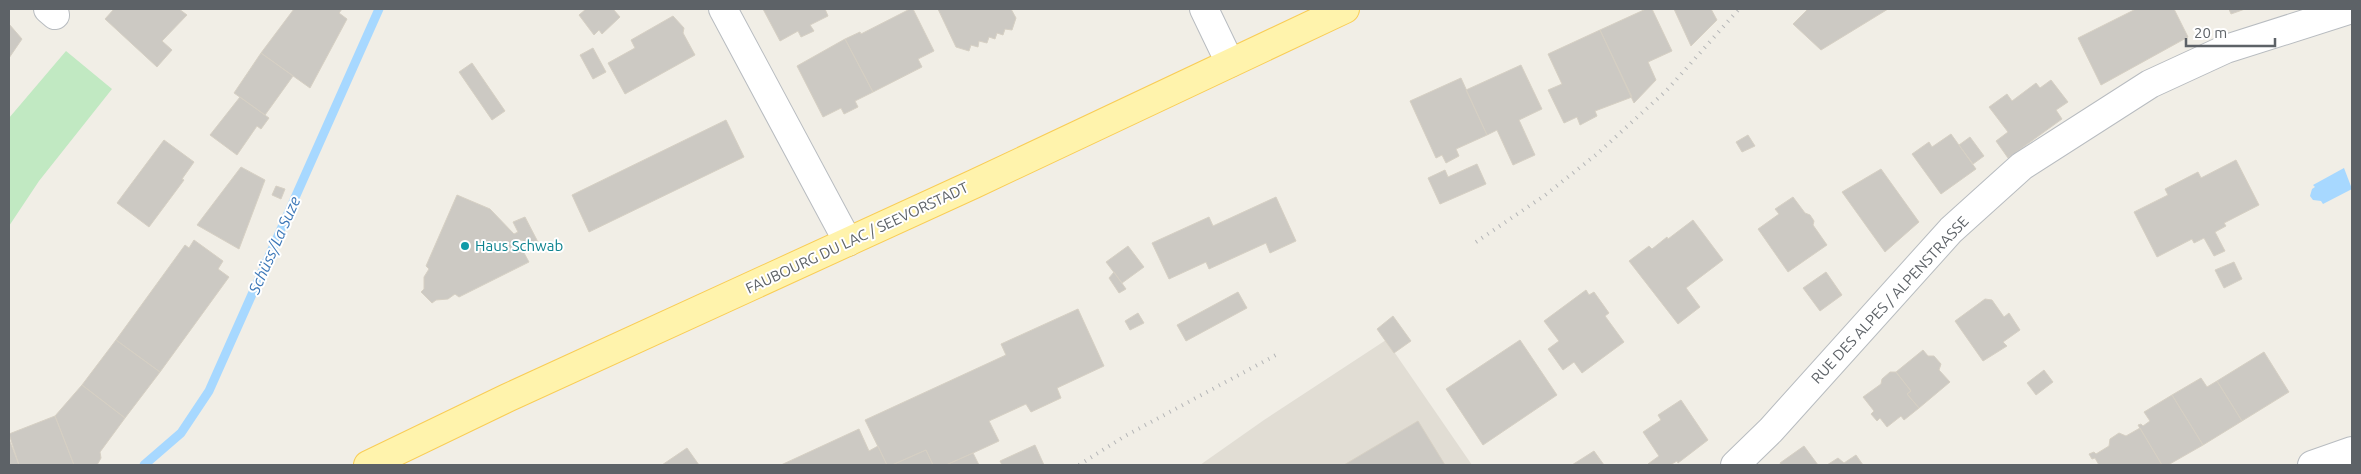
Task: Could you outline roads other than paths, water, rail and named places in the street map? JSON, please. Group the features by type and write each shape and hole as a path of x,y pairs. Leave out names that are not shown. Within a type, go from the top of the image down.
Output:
{"main road":[{"name":"FAUBOURG DU LAC / SEEVORSTADT","path":"368,465 507,398 848,242 1344,9"}],"street":[{"path":"723,9 848,242"},
{"path":"1204,9 1230,62"},
{"name":"RUE DES ALPES / ALPENSTRASSE","path":"1735,465 1771,430 1832,364 1951,230 2022,166 2150,84 2226,49 2352,9"},
{"path":"2312,465 2352,451"}],"water":[{"path":"2344,168 2352,189 2323,204 2321,201 2313,200 2310,196 2312,189 2315,187 2313,185"}],"waterway":[{"name":"Schüss/La Suze","path":"144,465 181,433 209,391 379,9"}],"railway":[{"path":"1476,242 1544,196 1597,154 1667,90 1739,9"},
{"path":"1079,465 1125,436 1276,355"}],"place":[{"name":"Haus Schwab","path":"465,246"}]}
